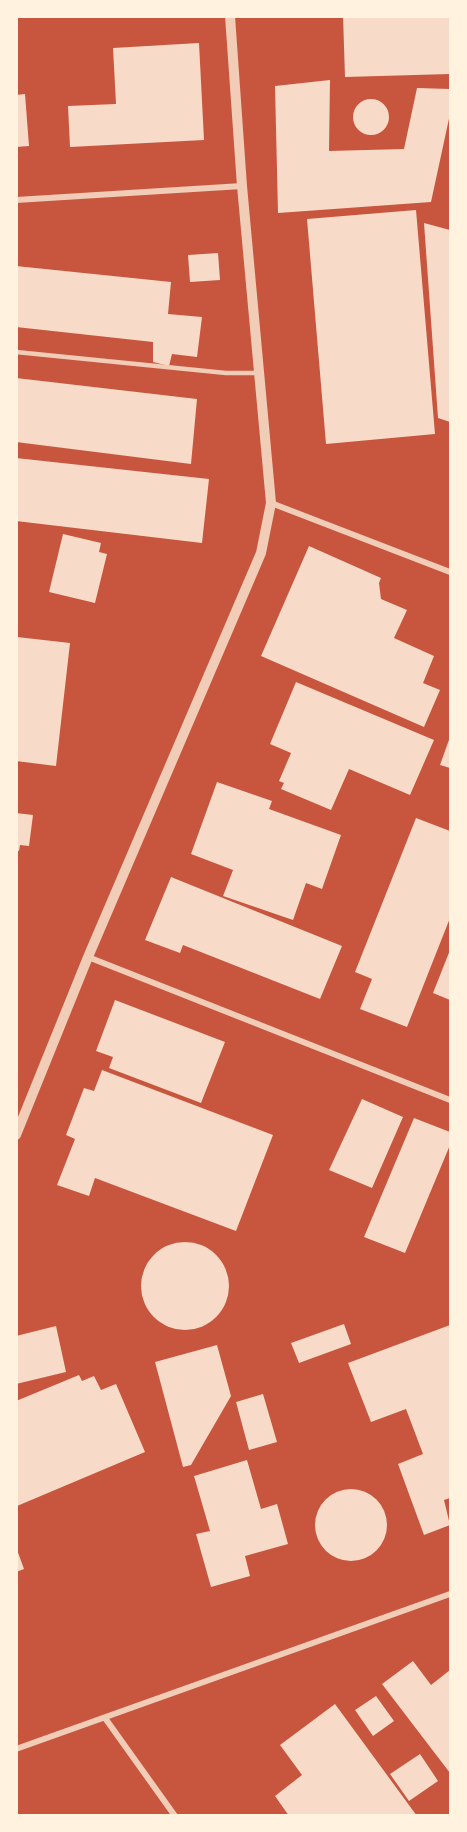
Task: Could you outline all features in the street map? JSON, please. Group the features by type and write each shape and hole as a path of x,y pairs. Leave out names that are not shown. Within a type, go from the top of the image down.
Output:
{"street":[{"path":"16,1136 88,957 261,553 271,503 242,186 230,16"},
{"path":"16,200 242,186"},
{"path":"271,503 450,572"},
{"path":"88,957 450,1100"},
{"path":"16,1749 450,1594"},
{"path":"105,1718 175,1815"}],"lane":[{"path":"16,352 226,374 259,373"}],"building":[{"path":"343,16 450,16 450,74 345,77"},
{"path":"199,43 204,140 70,147 68,106 116,104 113,48"},
{"path":"330,80 329,151 404,149 417,88 450,89 450,114 431,202 278,213 275,86"},
{"path":"25,94 29,146 16,147 16,95"},
{"path":"371,99 384,104 389,117 384,130 371,135 358,130 353,117 358,104"},
{"path":"416,210 435,434 326,444 307,219"},
{"path":"424,223 450,230 450,422 438,418"},
{"path":"218,253 220,280 190,282 188,255"},
{"path":"16,266 171,282 168,314 202,317 197,357 172,354 169,366 153,362 153,342 16,327"},
{"path":"16,378 197,399 191,464 16,442"},
{"path":"16,458 209,479 202,543 16,521"},
{"path":"63,534 101,543 99,552 107,554 95,603 49,592"},
{"path":"309,546 381,578 379,583 381,599 407,610 394,638 434,656 423,683 440,690 424,727 261,656"},
{"path":"17,637 70,643 56,766 16,761"},
{"path":"296,682 434,740 410,795 349,769 331,810 281,789 284,783 279,781 291,753 270,744"},
{"path":"450,737 450,768 440,765"},
{"path":"217,782 272,801 269,809 341,835 322,889 306,883 293,920 223,896 233,870 191,854"},
{"path":"16,813 33,815 29,846 20,845 19,851 16,850"},
{"path":"416,818 450,831 450,918 407,1027 360,1009 372,979 355,972"},
{"path":"171,877 342,946 320,999 183,945 180,953 145,940"},
{"path":"450,950 450,1000 433,993"},
{"path":"115,1000 225,1042 201,1103 109,1068 113,1057 96,1051"},
{"path":"102,1070 273,1135 236,1231 95,1178 89,1196 57,1185 75,1139 66,1135 84,1088 94,1091"},
{"path":"362,1099 403,1117 372,1188 329,1170"},
{"path":"414,1118 450,1132 450,1145 405,1253 364,1237"},
{"path":"185,1242 210,1249 222,1261 229,1286 222,1311 210,1323 185,1330 160,1323 148,1311 141,1286 148,1261 160,1249"},
{"path":"344,1324 351,1344 299,1363 291,1343"},
{"path":"450,1325 450,1498 444,1500 450,1525 424,1535 398,1464 423,1454 406,1409 371,1422 348,1363"},
{"path":"56,1326 66,1372 16,1384 16,1336"},
{"path":"217,1345 231,1396 191,1465 183,1467 155,1362"},
{"path":"79,1375 82,1381 94,1376 101,1390 116,1384 145,1452 17,1506 16,1401"},
{"path":"263,1394 277,1442 249,1450 236,1402"},
{"path":"247,1460 261,1509 277,1504 288,1544 245,1556 250,1576 211,1587 196,1534 210,1531 194,1476"},
{"path":"351,1489 371,1495 381,1505 387,1525 381,1545 371,1555 351,1561 331,1555 321,1545 315,1525 321,1505 331,1495"},
{"path":"16,1547 24,1569 16,1572"},
{"path":"413,1661 431,1685 450,1670 450,1773 382,1684"},
{"path":"376,1696 394,1721 373,1736 355,1710"},
{"path":"335,1704 417,1816 289,1816 275,1796 302,1775 280,1745"},
{"path":"420,1754 438,1781 409,1801 390,1774"}]}
